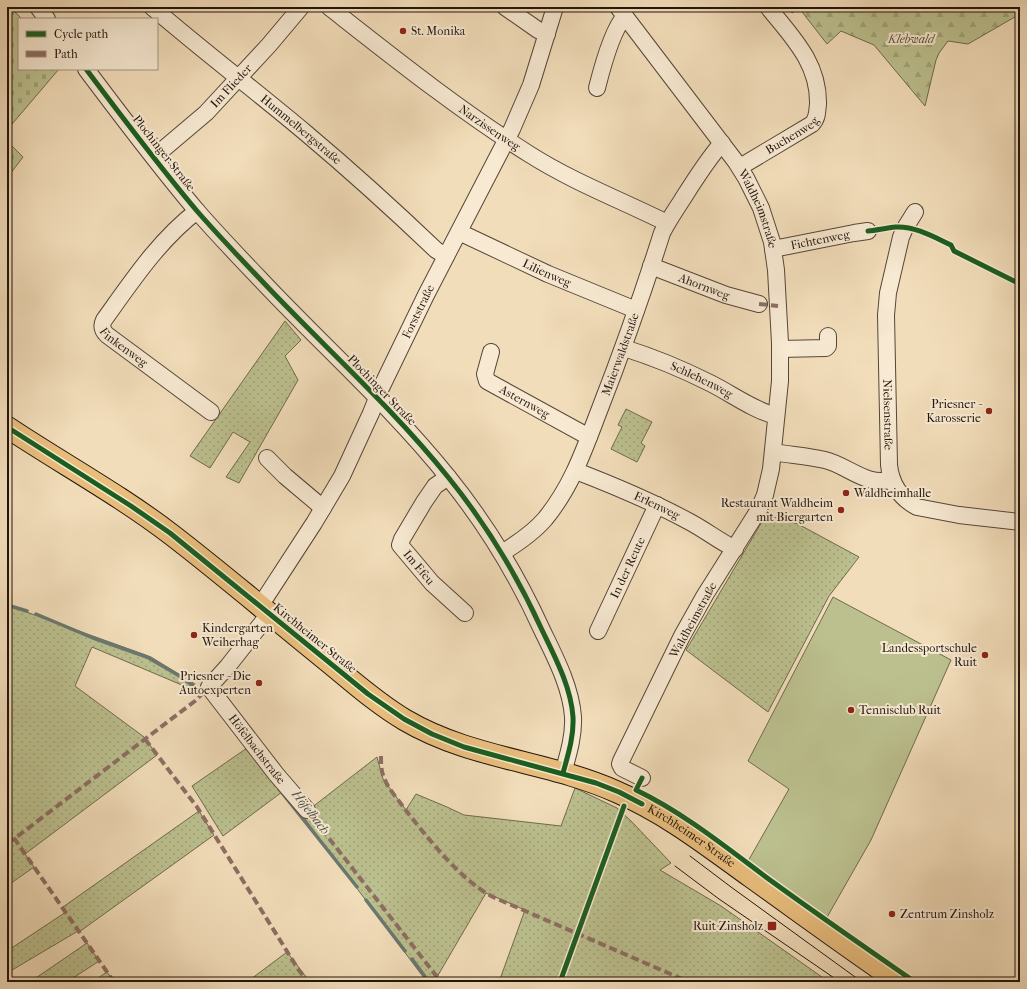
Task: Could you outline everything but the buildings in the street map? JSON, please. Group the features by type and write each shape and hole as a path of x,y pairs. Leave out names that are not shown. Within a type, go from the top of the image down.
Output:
{"main road":[{"name":"Kirchheimer Straße","path":"7,427 151,519 378,702 417,727 464,747 563,773 614,790 662,815 690,833 840,942 899,982"}],"street":[{"path":"38,7 46,18"},
{"name":"Hummelbergstraße","path":"152,7 186,37 308,134 373,191 436,250 446,256"},
{"name":"Im Flieder","path":"154,157 206,113 302,7"},
{"name":"Narzissenweg","path":"329,7 450,100 530,155 571,178 667,223"},
{"path":"506,7 538,30 547,34"},
{"name":"Forststraße","path":"209,687 228,666 265,610 342,476 378,399 381,388 446,256 507,139 531,85 556,7"},
{"name":"Buchenweg","path":"740,167 812,124 817,117 816,89 807,58 800,46 768,7"},
{"path":"596,88 603,62 617,27 621,11"},
{"name":"Waldheimstraße","path":"621,11 740,167 761,208 767,224 773,249 777,282 780,349 780,381 773,452 771,469 762,503 758,512 705,595 682,636 621,761 620,766 622,768 642,778"},
{"name":"Plochinger Straße","path":"87,70 197,211 261,280 419,443 448,477 473,510 502,553 527,598 553,651 569,696 572,706 573,725 570,746 563,773"},
{"name":"Maierwaldstraße","path":"502,553 538,527 555,506 576,471 624,348 662,233 714,152 722,143"},
{"name":"Finkenweg","path":"197,211 164,241 104,320 102,329 107,335 211,412"},
{"name":"Nielsenstraße","path":"915,212 905,228 902,237 887,300 886,323 889,465 892,479 900,494 918,507 959,515 1019,518"},
{"name":"Fichtenweg","path":"773,249 854,232 868,231"},
{"name":"Lilienweg","path":"459,232 548,274 636,310"},
{"name":"Ahornweg","path":"651,266 726,295 759,304"},
{"path":"780,349 826,348 828,346 828,336"},
{"name":"Schlehenweg","path":"624,348 667,363 710,383 752,406 776,416"},
{"name":"Asternweg","path":"491,352 485,374 487,382 589,437"},
{"path":"773,452 826,460 872,480 881,481 892,479"},
{"path":"267,458 323,508"},
{"name":"Erlenweg","path":"576,471 657,505 690,522 735,549"},
{"name":"Im Efeu","path":"448,477 435,486 402,539 400,545 432,583 465,613"},
{"name":"In der Reute","path":"598,631 657,505"},
{"name":"Höfelbachstraße","path":"209,687 276,774 306,810"}],"green space":[{"path":"7,7 10,7 21,18 18,18 18,70 58,70 7,130"},
{"name":"Klebwald","path":"788,7 1020,7 1020,14 968,44 948,41 939,53 936,60 925,106 874,45 841,31 827,44 799,8 792,13"},
{"path":"7,141 23,157 7,178"},
{"path":"285,321 301,340 285,356 298,380 239,483 226,477 250,442 233,432 210,468 190,456"},
{"path":"626,409 652,422 641,443 645,446 637,462 611,449 622,427 618,425"},
{"path":"766,515 798,524 859,557 829,596 768,712 686,650"},
{"name":"Tennisclub Ruit","path":"833,597 951,660 871,840 826,919 747,863 789,789 748,761"},
{"path":"7,605 151,657 195,684 196,691 92,647 75,686 144,737 157,755 25,854 34,867 7,886"},
{"path":"247,748 282,792 223,836 192,786"},
{"path":"377,757 383,779 406,810 416,794 464,815 561,826 575,788 617,808 671,863 660,870 721,906 829,982 499,982 525,910 486,893 437,977 441,982 427,982 302,815"},
{"path":"199,811 214,835 79,932 78,931 7,973 7,951 66,912 63,907"},
{"path":"87,943 99,961 67,982 30,982"},
{"path":"287,952 310,982 247,982"},
{"path":"107,972 114,982 92,982"}],"waterway":[{"path":"7,605 27,611"},
{"path":"36,614 93,638 147,657 183,678 197,689"},
{"name":"Höfelbach","path":"279,789 357,887"},
{"name":"Höfelbach","path":"366,900 405,951"},
{"name":"Höfelbach","path":"412,959 429,982"}],"tram line":[{"path":"690,856 862,982"},
{"path":"675,866 719,899 840,982"}],"marked path":[{"path":"759,304 778,306"},
{"path":"7,842 14,839 195,701 209,687"},
{"path":"145,739 197,807 298,969 308,982"},
{"path":"381,756 384,777 389,787 423,832 456,869 468,880 493,897 689,982"},
{"path":"307,810 441,982"},
{"path":"7,828 114,982"}],"cycle path":[{"path":"87,70 154,159 197,211 284,304 403,425 448,477 488,532 500,550 522,590 566,683 572,706 573,731 563,773"},
{"path":"868,231 896,227 917,230 951,245 954,251 1020,284"},
{"path":"7,427 131,506 170,533 368,694 404,719 432,734 464,747 596,783 619,792 642,804"},
{"path":"642,778 636,790 688,820 788,893 915,982"},
{"path":"560,982 624,806"}],"place":[{"name":"St. Monika","path":"403,31"},
{"name":"Priesner - Karosserie","path":"989,411"},
{"name":"Waldheimhalle","path":"846,493"},
{"name":"Restaurant Waldheim mit Biergarten","path":"841,510"},
{"name":"Kindergarten Weiherhag","path":"194,635"},
{"name":"Landessportschule Ruit","path":"985,655"},
{"name":"Priesner - Die Autoexperten","path":"259,683"},
{"name":"Tennisclub Ruit","path":"851,710"},
{"name":"Zentrum Zinsholz","path":"892,914"},
{"name":"Ruit Zinsholz","path":"772,926"}]}
